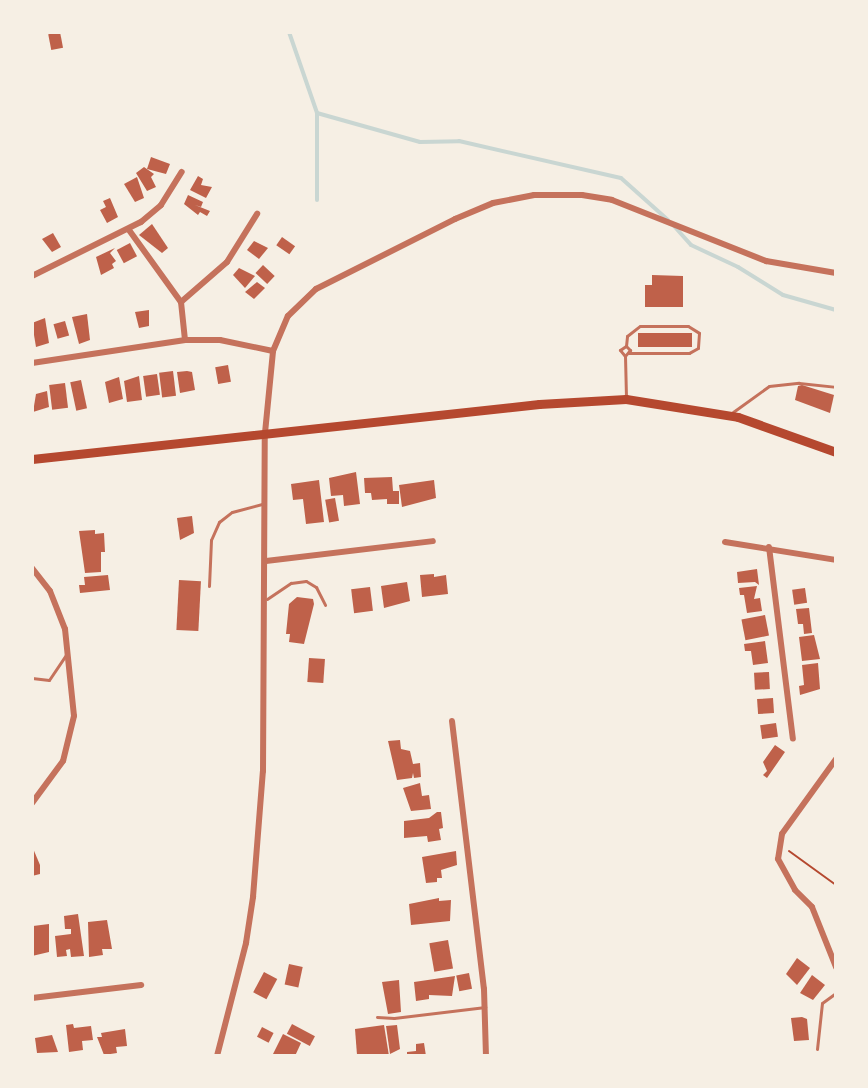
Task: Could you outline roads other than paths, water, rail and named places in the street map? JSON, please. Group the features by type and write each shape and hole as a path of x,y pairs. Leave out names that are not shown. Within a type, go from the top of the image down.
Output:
{"main road":[{"path":"32,459 539,404 626,399 730,415 836,452"}],"street":[{"path":"32,276 129,230 161,205 182,172"},
{"path":"217,1056 253,897 263,771 265,433 273,351 288,316 316,289 455,219 514,197 556,193 600,197 766,261 836,273"},
{"path":"181,302 227,262 257,214"},
{"path":"129,230 181,302 185,340"},
{"path":"32,363 185,340 220,340 273,351"},
{"path":"266,561 433,541"},
{"path":"725,542 836,560"},
{"path":"769,547 793,739"},
{"path":"32,568 50,591 69,648 74,716 69,743 52,780 32,803"},
{"path":"452,721 485,1007 486,1056"},
{"path":"836,759 779,843 778,859 783,873 812,907 836,967"},
{"path":"32,998 141,985"}],"lane":[{"path":"626,346 620,350 627,354 689,353 698,348 699,333 688,326 640,326 629,333 626,346 627,354 626,399"},
{"path":"730,415 769,386 799,383 836,387"},
{"path":"209,586 211,540 219,522 232,512 266,503"},
{"path":"265,600 301,581 316,587 325,605"},
{"path":"32,678 53,677 69,648"},
{"path":"817,1049 822,1003 836,993"},
{"path":"377,1017 394,1018 485,1007"}],"waterway":[{"path":"289,32 317,113 317,200"},
{"path":"317,113 420,142 459,141 621,178 668,220"},
{"path":"674,226 691,245 738,267 783,295 836,310"}]}
